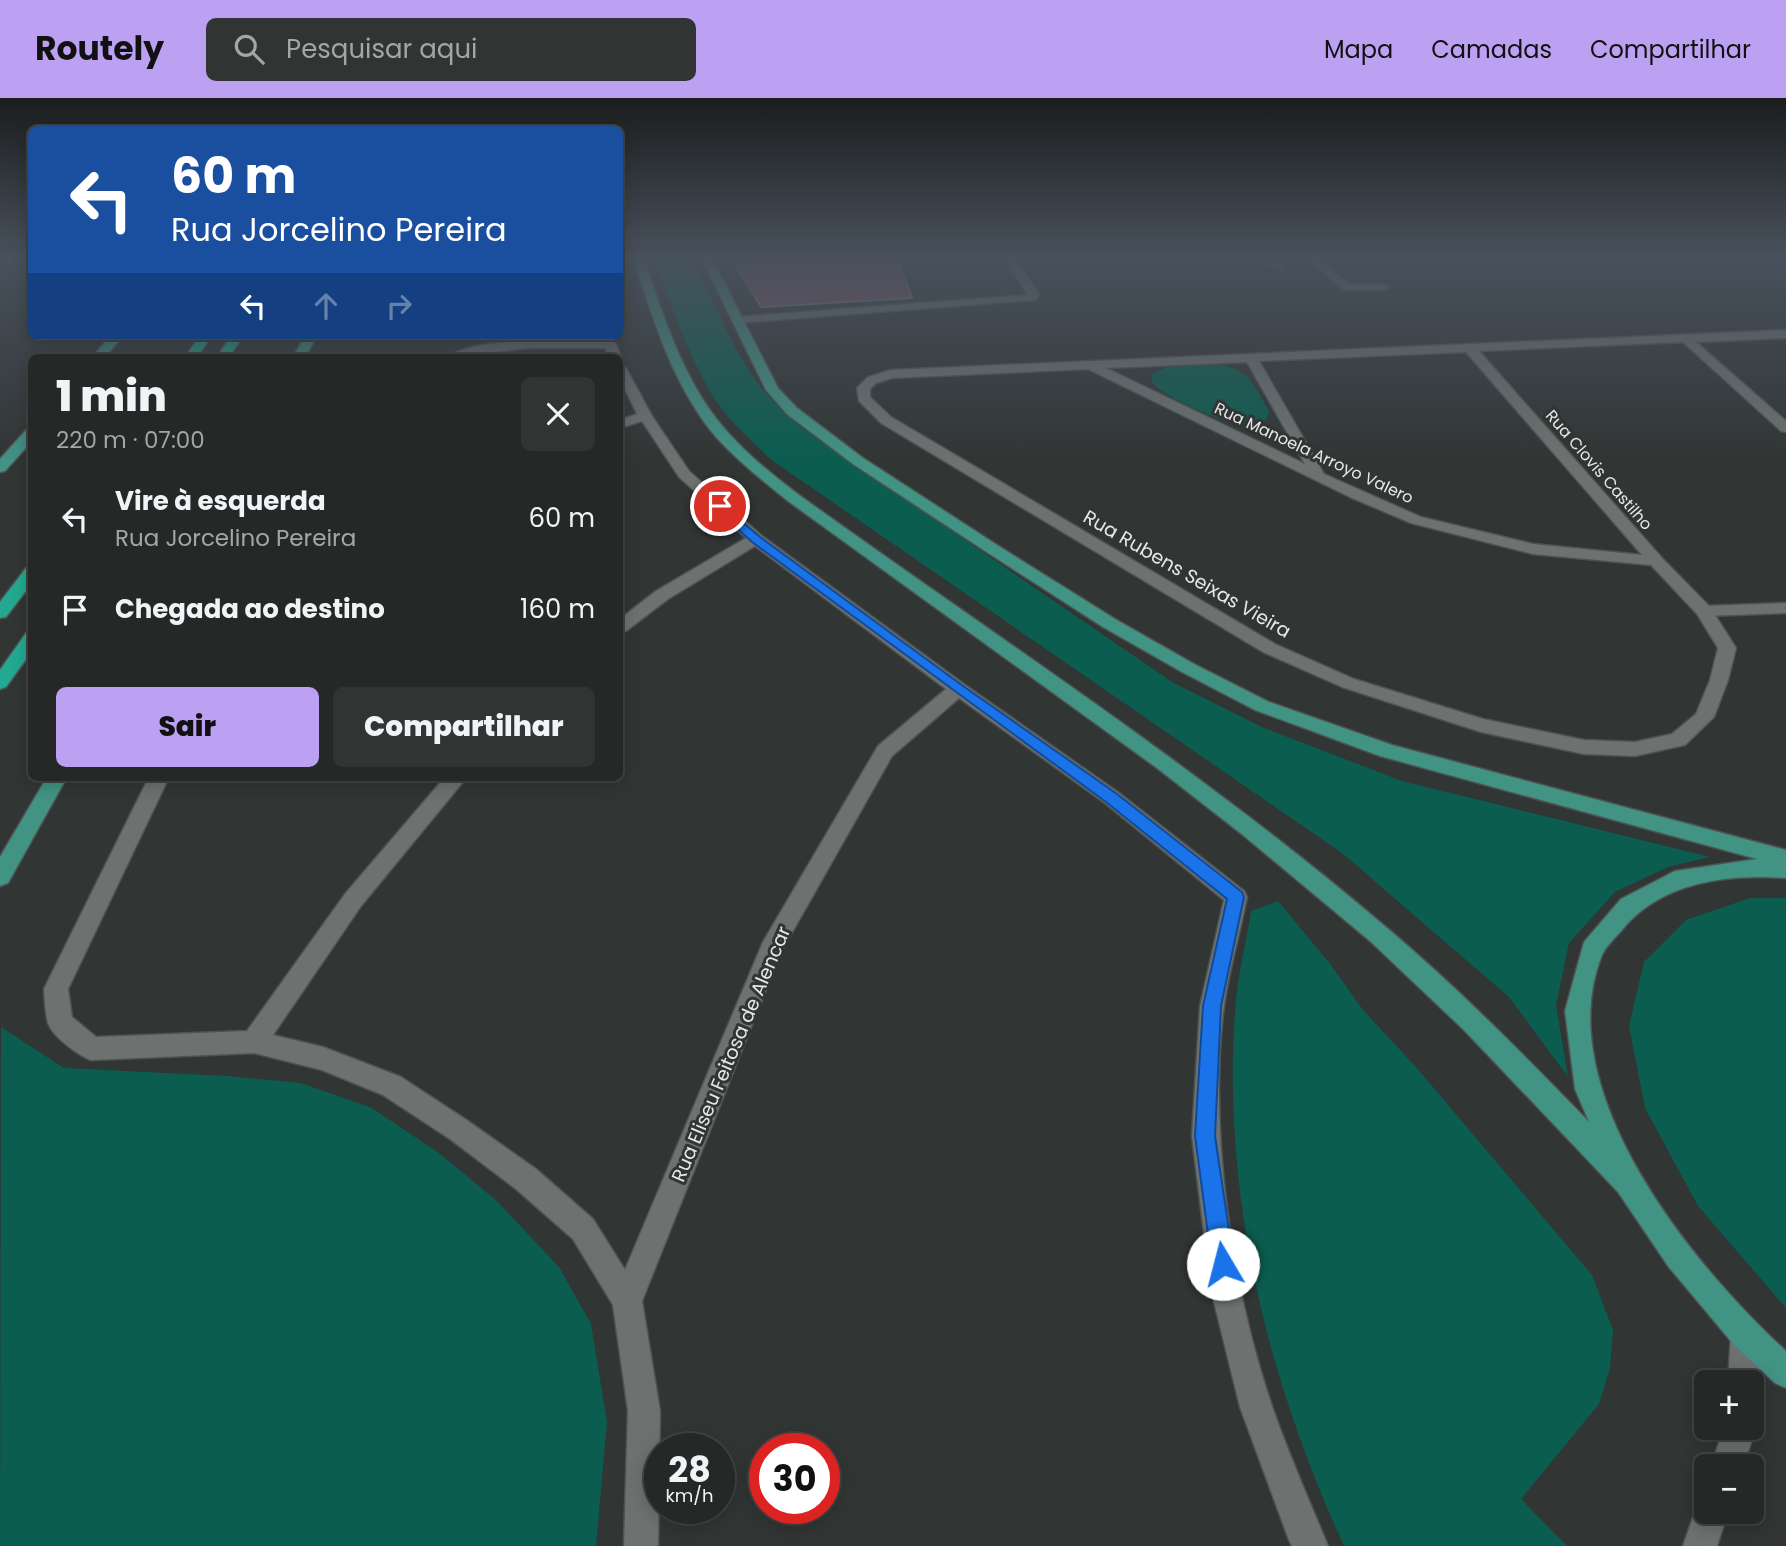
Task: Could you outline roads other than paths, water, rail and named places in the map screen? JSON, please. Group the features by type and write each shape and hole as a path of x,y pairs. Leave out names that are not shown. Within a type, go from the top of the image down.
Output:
{"highway":[{"path":"0,613 28,576"},
{"path":"0,684 28,643"}],"main road":[{"path":"665,325 684,374 703,409 726,438 758,468 805,506 1101,717 1248,828 1364,922 1419,971 1628,1182 1678,1256 1746,1335 1786,1372"},
{"path":"738,325 772,390 819,433 1098,616 1188,668 1262,706 1387,751 1786,858"},
{"path":"101,354 113,340"},
{"path":"0,468 28,436"},
{"path":"0,877 55,781"},
{"path":"1628,1182 1588,1088 1577,1011 1592,949 1629,905 1683,877 1753,867 1786,869"}],"street":[{"path":"1090,365 1786,334"},
{"path":"1686,339 1786,428"},
{"path":"462,354 469,351 533,346 610,344 614,354"},
{"name":"Rua Clovis Castilho","path":"1470,349 1656,561 1704,611"},
{"path":"1251,358 1318,475"},
{"name":"Rua Manoela Arroyo Valero","path":"1090,365 1357,495 1416,520 1533,549 1656,561"},
{"name":"Rua Rubens Seixas Vieira","path":"1090,365 891,374 872,380 863,388 864,398 886,420 1269,648 1348,683 1480,725 1584,747 1635,749 1678,740 1704,717 1720,680 1727,648 1704,611"},
{"path":"623,374 645,416 684,474 756,539 958,689 1112,798 1236,897 1212,1006 1205,1136 1226,1290 1256,1407 1301,1528 1311,1546"},
{"path":"623,423 645,416"},
{"path":"623,625 662,595 756,539"},
{"name":"Rua Eliseu Feitosa de Alencar","path":"627,1301 771,949 885,751 958,689"},
{"path":"157,781 56,989 60,1022 91,1049 254,1042 323,1059 392,1086 526,1179 583,1229 627,1301 644,1411 641,1546"},
{"path":"254,1042 353,900 454,781"},
{"path":"1745,1370 1746,1335"},
{"path":"1700,1546 1708,1524"}],"lane":[{"path":"1704,611 1786,608"}]}
